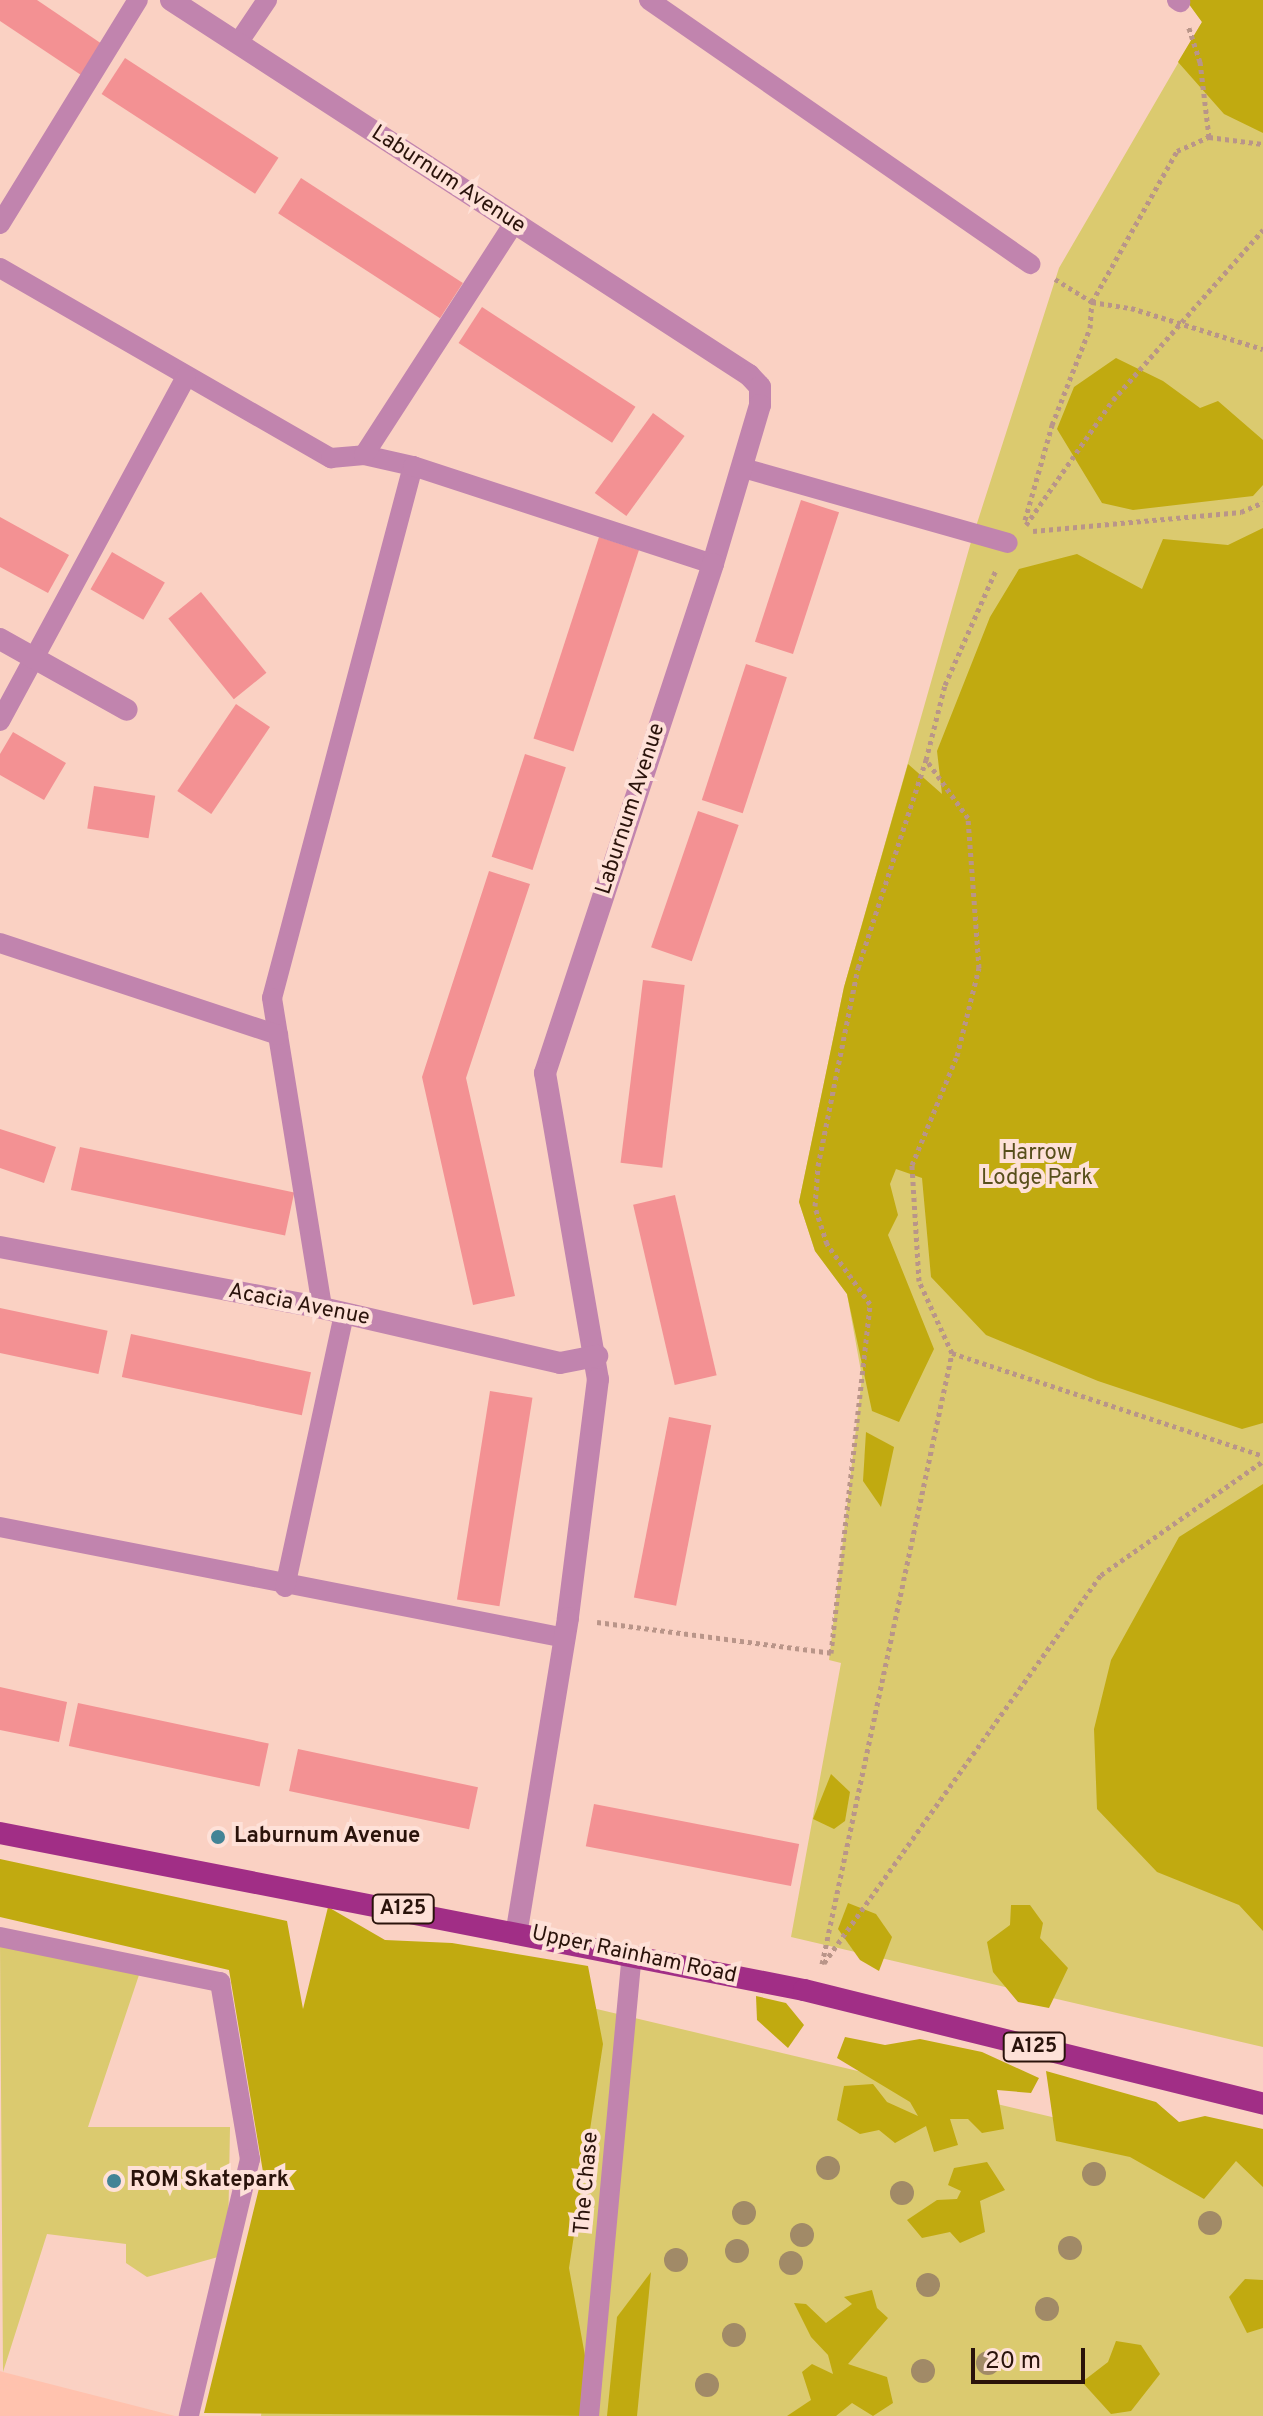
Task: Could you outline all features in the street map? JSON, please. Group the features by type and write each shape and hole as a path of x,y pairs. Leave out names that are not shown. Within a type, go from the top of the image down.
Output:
{"main road":[{"name":"Upper Rainham Road","path":"0,1833 517,1930 804,1990 1263,2104"}],"street":[{"name":"Laburnum Avenue","path":"171,0 749,375 760,387 760,405 713,564 545,1073 597,1356 566,1628 517,1930"},
{"path":"0,639 127,710"},
{"name":"Acacia Avenue","path":"0,1247 333,1311 560,1363 597,1356"}],"lane":[{"path":"0,224 138,0"},
{"path":"238,43 267,0"},
{"path":"655,2 1030,264"},
{"path":"364,455 514,223"},
{"path":"0,268 331,458 364,455 413,466 713,564"},
{"path":"0,721 186,377"},
{"path":"285,1587 333,1311 272,998 413,466"},
{"path":"743,468 1015,538"},
{"path":"0,943 278,1035"},
{"path":"0,1527 285,1587 566,1628"},
{"path":"0,1937 220,1982 250,2159 189,2416"},
{"name":"The Chase","path":"589,2416 632,1955"}],"path":[{"path":"1178,1 1200,62 1209,137"},
{"path":"566,1628 831,1653 870,1304 827,1244 815,1206 818,1166 858,968 926,760 945,685 1015,538 1052,425 1090,328 1092,302 1177,151 1209,137 1263,144"},
{"path":"1015,538 1113,400 1263,230"},
{"path":"1030,264 1092,302 1131,308 1179,328 1263,349"},
{"path":"1015,538 1241,512 1263,502"},
{"path":"821,1967 952,1353 919,1281 912,1165 957,1056 979,968 968,818 926,760"},
{"path":"952,1353 1263,1458"},
{"path":"804,1990 1101,1575 1263,1458"}],"shaded area":[{"path":"0,2371 3,2372 175,2416 0,2416"}],"green space":[{"name":"Harrow Lodge Park","path":"1186,0 1263,0 1263,2047 791,1937 841,1663 829,1660 862,1377 847,1294 815,1251 799,1202 844,987 971,542 1059,268 1202,22"},
{"path":"1186,0 1263,0 1263,133 1224,114 1178,62 1202,22"},
{"path":"1116,358 1163,381 1200,408 1218,401 1263,440 1263,485 1253,496 1133,510 1102,503 1057,429 1074,387"},
{"path":"1263,528 1263,1423 1242,1429 1098,1381 986,1335 931,1277 922,1178 896,1169 890,1184 898,1215 888,1235 934,1349 899,1422 872,1411 847,1294 815,1251 799,1202 844,987 908,764 942,794 937,751 990,617 1019,569 1077,554 1142,589 1163,539 1228,545"},
{"path":"866,1432 894,1447 881,1507 863,1481"},
{"path":"1263,1484 1263,1931 1239,1905 1157,1872 1097,1809 1094,1729 1111,1660 1179,1537"},
{"path":"831,1774 850,1792 845,1821 834,1829 813,1819"},
{"path":"0,1859 287,1921 303,2009 328,1907 385,1940 452,1943 588,1966 603,2044 569,2268 596,2416 204,2413 263,2172 229,1970 0,1917"},
{"path":"848,1903 876,1914 892,1937 879,1971 860,1960 838,1929"},
{"path":"1011,1905 1030,1905 1043,1923 1040,1938 1068,1968 1049,2008 1018,2002 993,1972 987,1942 1010,1925"},
{"name":"ROM Skatepark","path":"0,1942 141,1969 88,2127 230,2127 228,2239 218,2257 147,2277 126,2263 126,2244 47,2234 3,2372"},
{"path":"327,1945 1263,2167 1263,2416 261,2416"},
{"path":"756,1996 786,2003 804,2025 788,2048 757,2020"},
{"path":"845,2037 885,2045 920,2039 982,2052 1039,2078 1031,2093 997,2090 1004,2129 982,2133 968,2119 950,2119 958,2145 934,2152 926,2126 895,2143 879,2130 860,2134 837,2120 844,2086 873,2084 887,2102 918,2116 910,2102 837,2058"},
{"path":"1046,2071 1156,2102 1179,2122 1205,2116 1263,2129 1263,2187 1236,2161 1204,2199 1130,2157 1056,2141"},
{"path":"987,2162 1005,2190 980,2201 985,2232 960,2243 950,2232 922,2238 907,2220 937,2200 957,2199 961,2191 948,2185 954,2168"},
{"path":"651,2272 637,2416 607,2416 617,2317"},
{"path":"1245,2279 1263,2280 1263,2328 1247,2333 1229,2297"},
{"path":"872,2290 877,2308 888,2318 848,2364 887,2377 893,2403 873,2416 852,2403 836,2416 787,2416 811,2400 802,2372 812,2364 833,2374 828,2355 811,2337 794,2303 806,2304 826,2323 852,2304 844,2297"},
{"path":"1116,2341 1141,2345 1160,2374 1131,2411 1111,2414 1082,2382 1108,2362"}],"building":[{"path":"0,0 37,0 102,44 81,75 0,21"},
{"path":"125,58 278,158 255,194 102,94"},
{"path":"301,178 463,283 440,318 278,213"},
{"path":"482,307 635,407 612,443 459,343"},
{"path":"653,413 685,436 626,516 595,493"},
{"path":"801,500 839,512 793,654 755,642"},
{"path":"0,517 69,555 48,593 0,567"},
{"path":"599,537 639,550 573,752 533,739"},
{"path":"112,552 165,582 143,620 91,589"},
{"path":"201,592 266,673 234,699 168,618"},
{"path":"746,664 787,677 743,813 702,800"},
{"path":"236,704 270,727 211,814 177,791"},
{"path":"13,732 66,763 44,800 0,775 0,754"},
{"path":"525,754 566,767 533,870 492,857"},
{"path":"94,786 155,796 149,838 87,828"},
{"path":"698,811 739,825 692,961 651,947"},
{"path":"489,871 530,884 466,1078 515,1296 473,1305 422,1077"},
{"path":"643,980 685,985 662,1168 621,1163"},
{"path":"0,1129 56,1147 44,1183 0,1168"},
{"path":"80,1147 294,1193 285,1236 71,1190"},
{"path":"675,1195 717,1375 675,1385 633,1205"},
{"path":"0,1308 108,1331 98,1374 0,1353"},
{"path":"131,1334 311,1372 302,1415 122,1377"},
{"path":"490,1391 532,1398 499,1606 457,1599"},
{"path":"669,1417 711,1425 676,1606 634,1598"},
{"path":"0,1687 67,1702 59,1742 0,1730"},
{"path":"78,1703 269,1744 260,1787 69,1746"},
{"path":"298,1749 478,1787 469,1829 289,1791"},
{"path":"594,1804 799,1844 791,1886 586,1846"}],"place":[{"name":"Laburnum Avenue","path":"218,1837"},
{"name":"ROM Skatepark","path":"114,2181"}]}
